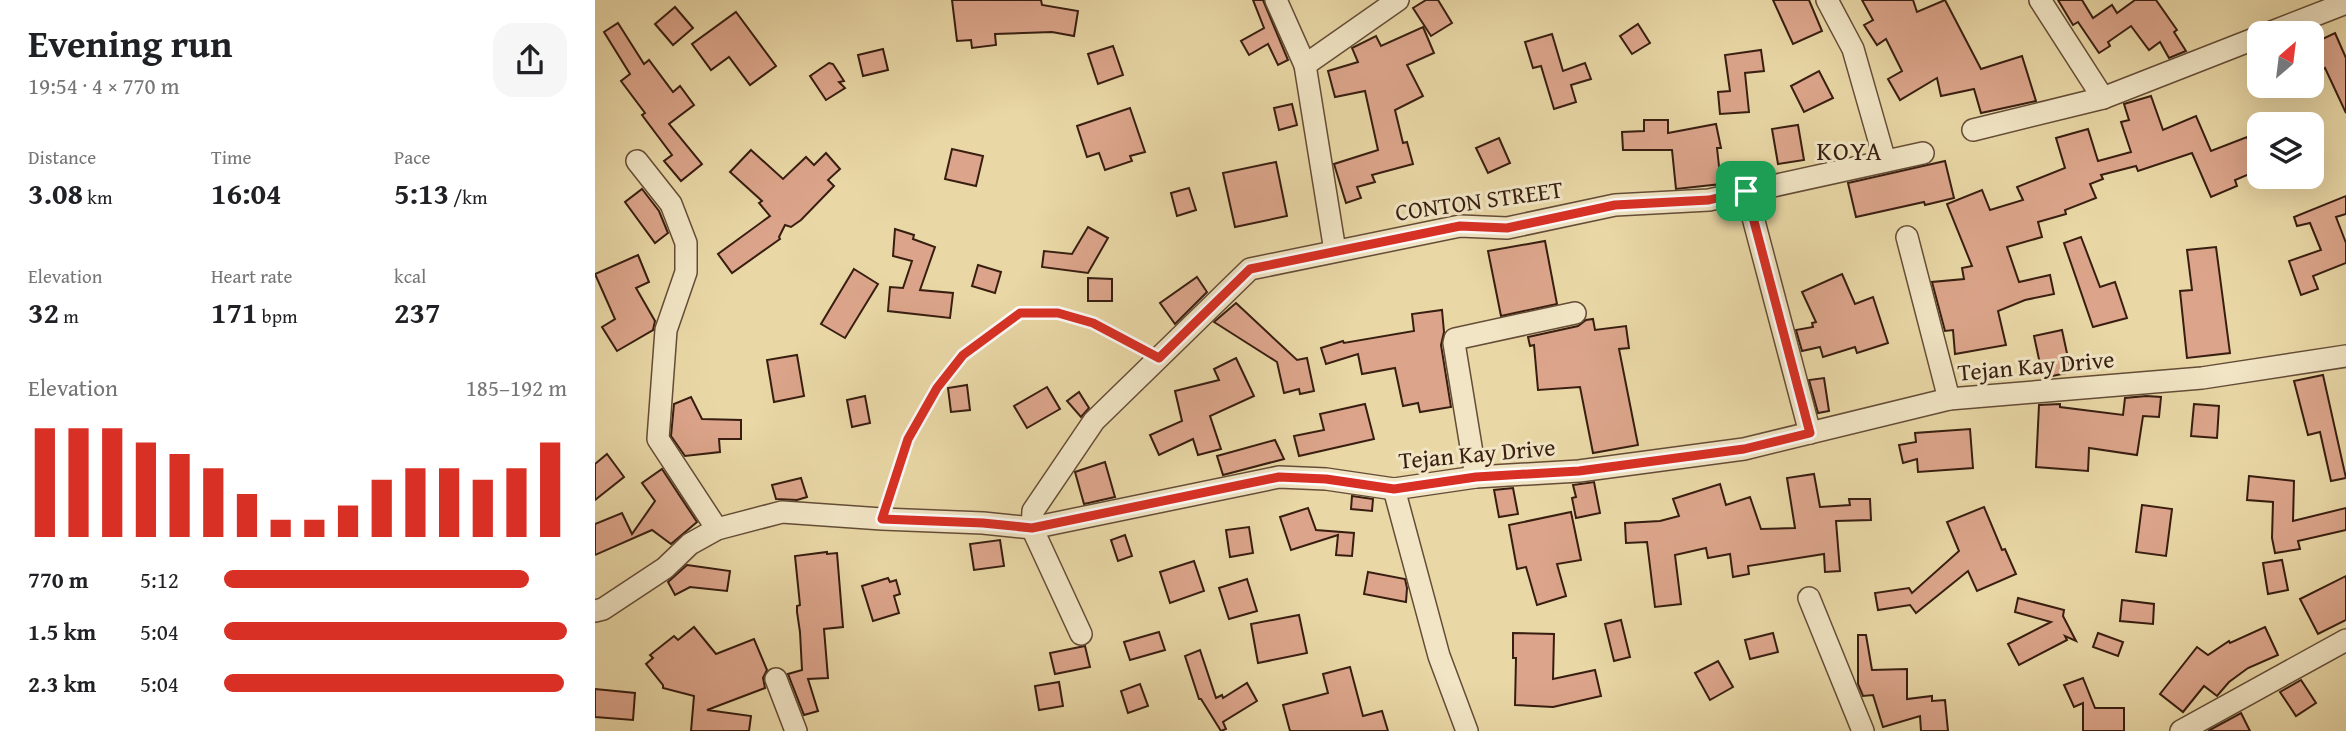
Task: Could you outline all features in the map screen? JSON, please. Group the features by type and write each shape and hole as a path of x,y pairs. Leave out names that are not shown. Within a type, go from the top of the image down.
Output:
{"street":[{"path":"1276,0 1305,65 1335,251"},
{"path":"1305,65 1398,0"},
{"path":"1827,0 1853,49 1885,161"},
{"path":"2040,0 2103,98"},
{"path":"2301,21 2346,4"},
{"path":"1973,130 2103,98 2247,42"},
{"name":"CONTON STREET","path":"1159,358 1250,269 1460,226 1507,228 1615,205 1709,200 1923,153"},
{"path":"637,161 671,205 686,243 686,272 666,330 658,439 717,529"},
{"path":"1746,191 1810,433"},
{"path":"1907,237 1949,399"},
{"path":"1476,477 1455,339 1576,313"},
{"name":"Tejan Kay Drive","path":"595,611 603,609 665,568 689,544 717,529 782,512 1032,528 1279,477 1326,479 1394,489 1476,477 1579,471 1744,449 1949,399 2202,378 2346,356"},
{"path":"1081,634 1032,528 1033,511 1094,421 1159,358"},
{"path":"1394,489 1439,656 1467,731"},
{"path":"1809,598 1863,731"},
{"path":"2181,731 2346,640"},
{"path":"776,679 796,731"}],"path":[{"path":"882,519 908,439 937,388 963,355 1020,313 1058,313 1093,323 1159,358"}],"building":[{"path":"952,0 1041,0 1042,5 1078,11 1074,36 1052,32 995,34 996,45 972,48 971,40 957,41"},
{"path":"1253,0 1263,0 1288,60 1278,65 1268,44 1249,55 1241,41 1264,28"},
{"path":"1426,0 1438,0 1452,23 1431,36 1413,8"},
{"path":"1773,0 1809,0 1822,31 1793,44"},
{"path":"1862,0 1913,0 1917,12 1945,0 1981,69 2022,56 2036,101 1981,113 1974,89 1941,96 1937,78 1900,100 1888,79 1902,71 1886,39 1877,45 1864,25 1873,20"},
{"path":"2058,0 2082,0 2093,18 2112,5 2117,13 2135,0 2156,0 2177,30 2174,32 2186,51 2169,58 2160,42 2149,50 2131,26 2108,42 2110,46 2099,53 2078,22 2073,25"},
{"path":"675,7 693,28 673,45 655,24"},
{"path":"736,12 776,66 750,85 729,57 711,70 692,44"},
{"path":"618,23 644,64 649,60 673,92 680,86 694,105 669,124 702,164 681,181 664,161 672,155 621,81 630,74 604,32"},
{"path":"1638,24 1650,43 1632,54 1620,36"},
{"path":"1423,27 1434,53 1407,65 1423,96 1395,110 1403,143 1407,142 1413,164 1372,175 1375,182 1357,187 1361,198 1346,203 1334,164 1378,150 1365,91 1335,97 1328,71 1358,62 1352,48 1376,36 1381,46"},
{"path":"2335,33 2346,58 2346,113 2324,69 2324,38"},
{"path":"1552,34 1563,71 1585,63 1591,79 1571,85 1576,102 1554,109 1541,66 1533,68 1525,42"},
{"path":"1113,46 1123,75 1098,84 1088,54"},
{"path":"883,49 888,70 863,76 858,55"},
{"path":"1761,50 1764,71 1745,73 1749,112 1720,114 1718,92 1730,91 1725,55"},
{"path":"829,63 833,64 844,81 839,82 845,88 826,100 810,76"},
{"path":"1819,71 1833,98 1804,112 1791,86"},
{"path":"2151,96 2163,130 2196,116 2211,151 2247,137 2247,175 2235,180 2237,186 2211,197 2192,153 2138,171 2136,166 2101,175 2103,179 2090,184 2096,198 2065,210 2066,214 2038,222 2042,237 2007,247 2019,282 2050,275 2054,294 2025,300 1998,311 2006,345 1955,354 1953,330 1945,331 1932,282 1964,279 1962,268 1972,266 1947,204 1982,190 1990,210 2023,200 2017,187 2065,168 2056,138 2088,129 2098,161 2131,152 2121,122 2129,120 2124,104"},
{"path":"1292,104 1297,125 1279,130 1274,108"},
{"path":"1130,108 1145,152 1130,156 1132,161 1105,170 1099,153 1087,157 1077,126"},
{"path":"1644,120 1668,120 1668,133 1716,124 1721,148 1717,148 1721,184 1676,189 1672,150 1623,150 1622,132 1644,131"},
{"path":"1798,125 1804,160 1778,164 1772,129"},
{"path":"1499,138 1510,163 1488,173 1476,148"},
{"path":"952,149 983,156 976,186 945,179"},
{"path":"751,150 783,179 806,157 814,165 826,153 840,169 828,180 834,186 801,220 791,227 785,225 780,239 732,273 718,254 770,216 759,203 762,201 730,172"},
{"path":"1945,161 1954,198 1856,217 1848,183"},
{"path":"1276,162 1287,216 1235,227 1223,173"},
{"path":"1189,188 1196,210 1177,216 1171,193"},
{"path":"642,189 659,211 668,233 655,243 625,202"},
{"path":"2346,196 2346,214 2336,217 2346,243 2346,263 2313,276 2318,289 2301,295 2289,261 2321,250 2310,223 2297,226 2294,217"},
{"path":"1088,227 1108,238 1088,273 1042,267 1044,251 1072,254"},
{"path":"895,229 914,235 913,239 935,247 920,290 953,293 950,318 888,311 890,287 903,288 912,261 893,256"},
{"path":"2081,237 2100,287 2115,282 2127,318 2093,327 2064,243"},
{"path":"1545,241 1557,304 1501,316 1488,251"},
{"path":"2216,247 2230,353 2187,358 2180,291 2192,290 2187,250"},
{"path":"638,255 649,282 636,288 655,321 653,330 617,351 602,327 615,319 595,274"},
{"path":"978,265 1001,272 995,293 972,286"},
{"path":"854,269 878,284 845,338 821,324"},
{"path":"1842,274 1855,304 1873,297 1888,343 1857,353 1855,347 1823,357 1820,347 1802,351 1796,330 1813,327 1812,323 1816,322 1802,292"},
{"path":"1197,277 1207,292 1175,324 1160,303"},
{"path":"1088,278 1112,279 1112,301 1088,301"},
{"path":"1236,303 1297,360 1307,358 1314,391 1300,394 1299,389 1284,393 1277,362 1214,322"},
{"path":"1442,310 1444,332 1441,345 1451,407 1420,412 1418,403 1403,406 1395,368 1362,374 1358,354 1326,364 1321,348 1343,341 1344,343 1414,331 1412,314"},
{"path":"1593,319 1595,330 1626,326 1629,348 1619,349 1638,445 1593,453 1580,387 1538,390 1534,345 1530,346 1528,337 1578,326"},
{"path":"2062,330 2071,372 2043,378 2034,336"},
{"path":"797,355 804,396 774,402 767,360"},
{"path":"1236,358 1254,396 1210,416 1221,449 1198,455 1193,439 1159,455 1150,435 1182,421 1175,391 1219,380 1214,369"},
{"path":"2323,375 2346,478 2331,481 2320,432 2308,435 2294,381"},
{"path":"1824,378 1829,411 1818,413 1809,380"},
{"path":"967,385 970,410 951,412 948,388"},
{"path":"1047,387 1060,409 1027,428 1014,406"},
{"path":"1079,392 1089,408 1081,417 1067,401"},
{"path":"865,396 870,423 852,427 847,400"},
{"path":"691,397 702,419 741,420 741,439 719,439 720,452 685,456 671,436 674,404"},
{"path":"2161,397 2159,417 2143,416 2137,455 2089,448 2088,471 2036,467 2039,405 2060,404 2060,407 2123,415 2125,398"},
{"path":"1365,404 1374,439 1299,456 1294,436 1324,430 1320,414"},
{"path":"2194,404 2219,406 2217,438 2191,436"},
{"path":"1970,429 1973,468 1918,472 1917,459 1903,463 1899,445 1916,442 1915,433"},
{"path":"1275,440 1284,459 1223,475 1217,456"},
{"path":"607,454 624,477 595,500 595,464"},
{"path":"1105,462 1115,497 1084,504 1075,472"},
{"path":"662,469 697,522 671,544 652,530 595,555 595,524 622,513 632,534 655,501 642,483"},
{"path":"1814,474 1820,507 1850,505 1849,499 1870,499 1871,520 1836,521 1840,571 1825,572 1824,554 1748,566 1749,574 1733,577 1730,554 1708,558 1706,548 1675,555 1681,604 1655,607 1647,542 1626,543 1625,523 1660,521 1679,516 1673,499 1720,484 1726,505 1750,497 1761,529 1795,528 1787,478"},
{"path":"2249,476 2294,481 2293,521 2346,508 2346,530 2298,541 2300,549 2275,553 2272,538 2273,502 2247,500"},
{"path":"801,478 807,497 797,500 776,499 772,485"},
{"path":"1594,482 1600,513 1576,518 1572,498 1576,497 1573,485"},
{"path":"1513,488 1518,514 1499,517 1494,490"},
{"path":"1352,496 1373,499 1372,511 1351,509"},
{"path":"2142,505 2172,509 2166,556 2136,552"},
{"path":"1984,507 2002,550 2005,549 2016,574 1977,591 1968,571 1916,613 1910,605 1878,610 1875,593 1909,588 1912,593 1959,551 1947,522"},
{"path":"1308,508 1316,530 1354,533 1352,556 1336,555 1338,535 1291,550 1280,517"},
{"path":"1571,512 1581,560 1557,564 1566,596 1537,605 1526,567 1517,569 1509,525"},
{"path":"1249,527 1253,553 1230,557 1226,530"},
{"path":"1125,535 1132,556 1118,561 1111,540"},
{"path":"1000,540 1004,566 974,570 970,544"},
{"path":"837,553 843,627 824,629 828,678 808,679 818,711 804,715 788,674 802,670 795,556"},
{"path":"2282,560 2288,590 2268,594 2263,563"},
{"path":"1194,561 1204,591 1170,603 1160,572"},
{"path":"687,565 730,571 727,591 690,587 675,595 668,582"},
{"path":"1368,572 1405,579 1406,602 1364,594"},
{"path":"2346,576 2346,620 2318,634 2300,599"},
{"path":"888,578 890,582 896,580 900,594 894,596 899,613 873,621 862,586"},
{"path":"1247,579 1257,611 1229,619 1219,588"},
{"path":"2018,598 2064,610 2063,616 2076,641 2065,636 2067,640 2019,665 2008,644 2051,622 2015,612"},
{"path":"2122,600 2154,604 2153,624 2120,621"},
{"path":"1299,615 1307,653 1258,663 1251,624"},
{"path":"1621,620 1630,657 1614,661 1605,624"},
{"path":"694,627 716,654 754,639 767,670 763,678 765,688 707,710 751,716 749,731 691,731 694,696 663,688 646,664 653,658 650,655 674,636 678,640"},
{"path":"2265,627 2278,655 2248,668 2229,682 2217,696 2204,686 2183,712 2160,694 2197,647 2208,655 2229,641 2230,643"},
{"path":"1159,632 1165,650 1130,660 1124,642"},
{"path":"1513,633 1554,634 1553,679 1595,670 1601,696 1553,707 1515,705 1516,658 1513,658"},
{"path":"1773,633 1778,652 1750,659 1745,640"},
{"path":"2098,633 2123,642 2118,656 2093,647"},
{"path":"1858,635 1866,635 1872,670 1907,669 1907,699 1932,696 1932,701 1945,700 1948,731 1921,731 1920,716 1883,727 1873,695 1863,696 1858,684"},
{"path":"1085,646 1090,667 1055,674 1050,653"},
{"path":"1200,650 1216,698 1222,695 1223,698 1247,683 1257,701 1223,722 1226,729 1221,731 1199,699 1185,656"},
{"path":"1718,661 1733,687 1710,700 1695,673"},
{"path":"1350,667 1363,716 1382,711 1388,731 1290,731 1283,705 1328,693 1323,674"},
{"path":"2083,678 2095,708 2124,708 2124,731 2083,731 2083,703 2074,707 2064,685"},
{"path":"2301,680 2316,703 2296,716 2280,692"},
{"path":"1059,682 1063,706 1039,710 1035,686"},
{"path":"1140,684 1148,706 1128,713 1121,691"},
{"path":"595,689 635,693 633,720 595,717"},
{"path":"2241,713 2250,731 2208,731"}],"district":[{"name":"KOYA","path":"1850,151"}],"route":[{"path":"1746,191 1810,433 1744,449 1579,471 1476,477 1394,489 1326,479 1279,477 1032,528 882,519 908,439 937,388 963,355 1020,313 1058,313 1093,323 1159,358 1250,269 1460,226 1507,228 1615,205 1709,200 1746,191"}]}
